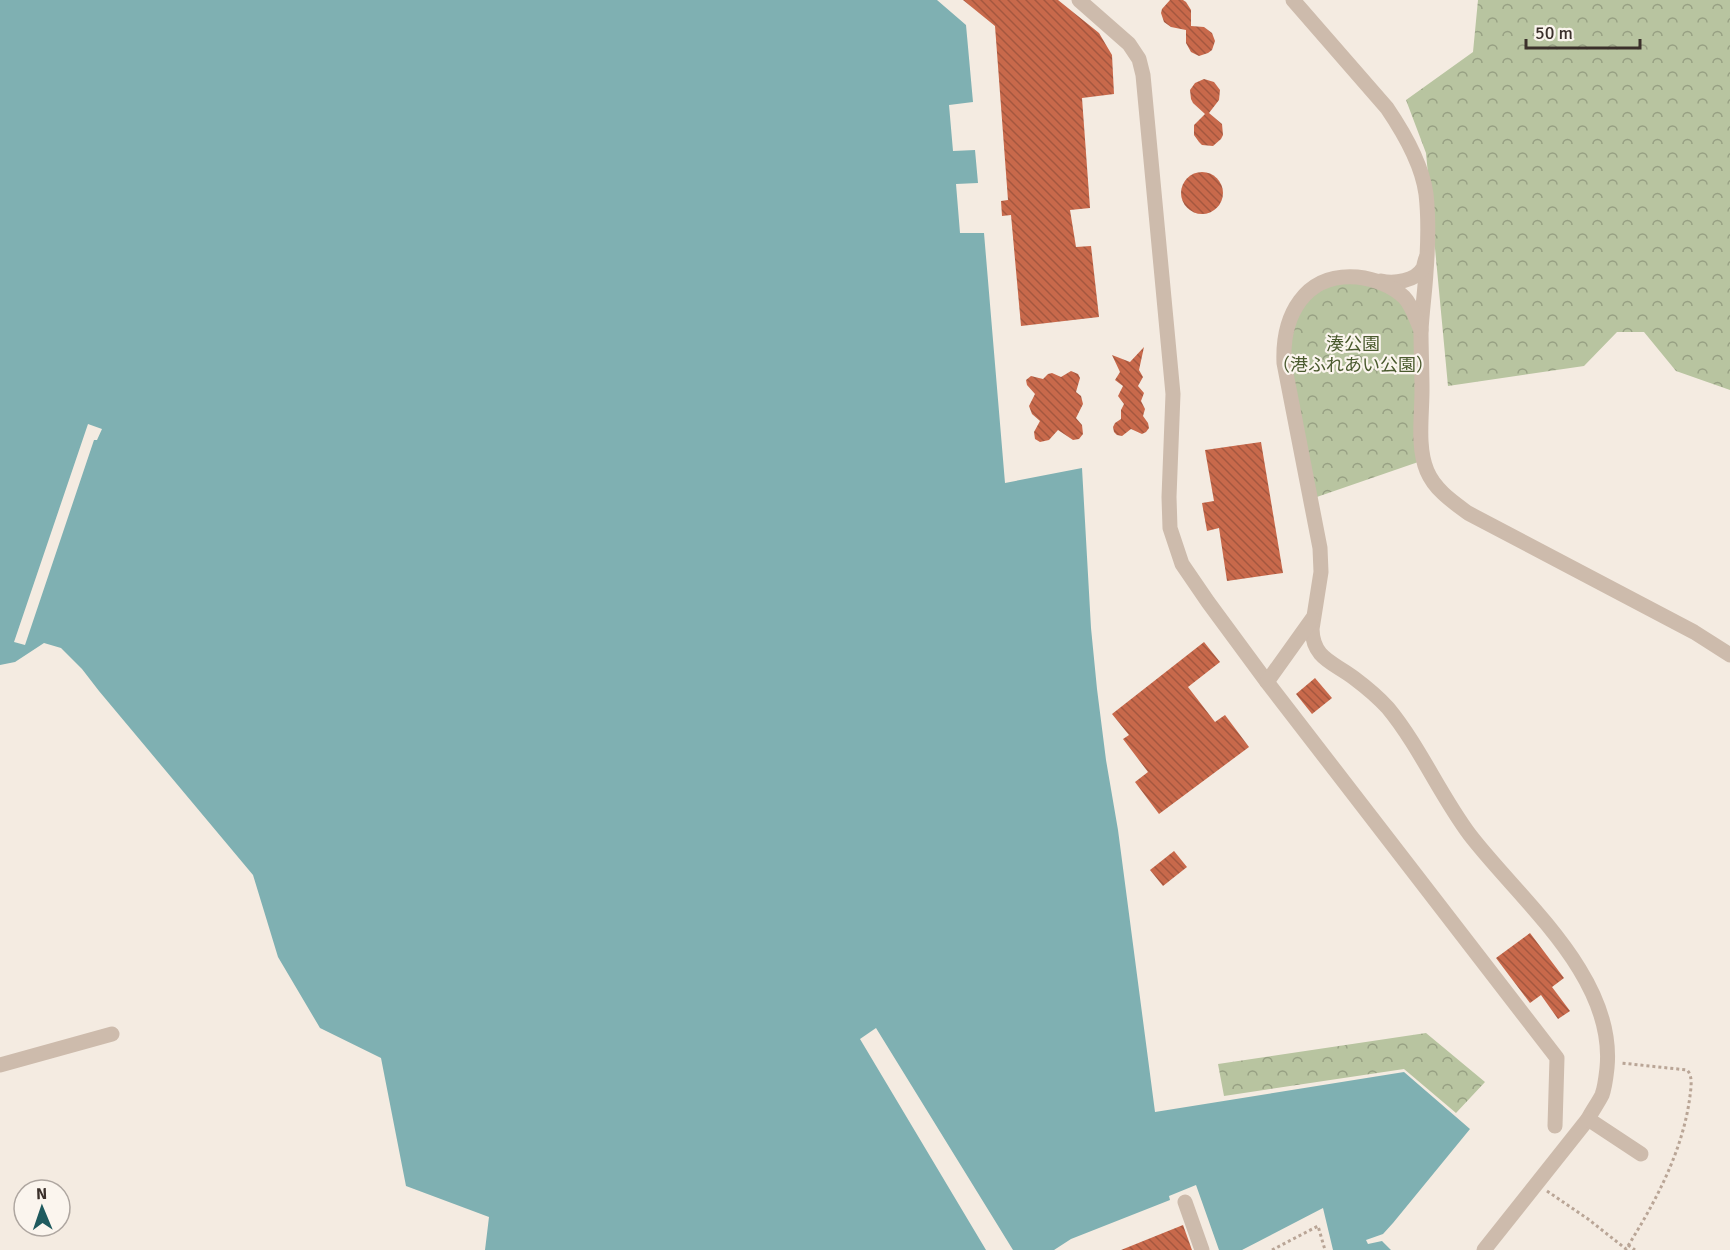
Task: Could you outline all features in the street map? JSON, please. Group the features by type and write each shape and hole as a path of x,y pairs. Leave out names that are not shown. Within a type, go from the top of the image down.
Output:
{"street":[{"path":"1079,0 1129,44 1139,59 1143,75 1173,394 1170,528 1182,564 1267,682 1557,1059 1555,1126"},
{"path":"1293,0 1374,91 1402,132 1416,163 1425,192 1428,230 1421,330 1422,433 1424,460 1432,480 1447,498 1468,513 1694,632 1730,654"},
{"path":"1427,252 1423,267 1410,278 1389,283 1343,277 1326,282 1309,291 1290,317 1283,346 1284,363 1320,548 1321,572 1313,639 1316,649 1323,658 1352,676 1389,710 1469,834 1535,910 1566,951 1598,1004 1608,1043 1606,1079 1602,1095 1588,1119 1484,1250"},
{"path":"1378,281 1406,298 1421,330"},
{"path":"1267,682 1314,616"},
{"path":"0,1065 112,1034"},
{"path":"1588,1119 1641,1154"},
{"path":"1185,1202 1202,1250"}],"path":[{"path":"1536,1184 1588,1219 1626,1249 1655,1198 1675,1155 1688,1112 1691,1077 1689,1071 1686,1070 1607,1062"},
{"path":"1272,1250 1318,1226 1324,1250"},
{"path":"1628,1245 1635,1250"}],"green space":[{"path":"1478,0 1730,0 1730,390 1676,371 1644,332 1617,332 1584,366 1448,386 1426,153 1406,100 1473,52"},
{"name":"湊公園 （港ふれあい公園）","path":"1378,281 1412,309 1424,460 1311,499 1284,363 1290,317 1326,282"},
{"path":"1426,1033 1485,1082 1456,1113 1404,1069 1224,1096 1218,1064"}],"water":[{"path":"0,0 937,0 966,25 973,102 949,105 953,151 975,150 978,183 956,184 960,233 984,233 1005,483 1082,468 1091,628 1097,689 1155,1112 1404,1072 1470,1129 1383,1234 1366,1240 1368,1244 1382,1241 1391,1250 1333,1250 1323,1208 1242,1250 1219,1250 1196,1185 1169,1196 1170,1200 1071,1239 1054,1250 1013,1250 876,1028 860,1039 986,1250 485,1250 489,1217 406,1186 381,1058 320,1028 278,957 253,875 82,669 61,648 44,643 15,662 0,665"}],"pier":[{"path":"88,424 102,429 97,440 94,440 25,645 14,642"}],"building":[{"path":"963,0 1058,0 1099,33 1112,55 1114,94 1082,98 1090,208 1070,210 1076,247 1091,246 1099,317 1021,326 1011,215 1002,216 1001,201 1008,200 995,26"},
{"path":"1170,0 1186,2 1191,10 1191,26 1204,27 1212,33 1215,41 1212,50 1199,56 1191,52 1186,43 1186,30 1171,27 1164,22 1162,9"},
{"path":"1204,79 1214,82 1220,90 1219,100 1209,113 1222,124 1223,135 1213,146 1202,145 1194,135 1194,125 1205,114 1193,103 1190,90 1195,83"},
{"path":"1202,172 1210,173 1217,178 1222,185 1222,201 1217,208 1210,213 1202,214 1194,213 1187,208 1182,201 1181,193 1182,185 1187,178 1194,173"},
{"path":"1144,347 1139,370 1143,377 1138,386 1144,393 1141,401 1145,409 1143,416 1149,428 1142,434 1131,429 1122,436 1117,435 1113,427 1121,419 1124,404 1118,396 1123,386 1115,380 1120,372 1112,355 1130,362"},
{"path":"1071,371 1078,374 1080,378 1076,392 1081,396 1083,404 1076,418 1082,425 1083,434 1079,439 1073,440 1058,430 1049,440 1040,442 1035,439 1034,432 1040,421 1032,414 1029,406 1035,394 1027,385 1026,380 1031,376 1043,379 1052,373 1061,377"},
{"path":"1261,442 1283,573 1227,581 1219,528 1207,531 1202,503 1214,501 1205,450"},
{"path":"1204,642 1220,662 1188,687 1215,722 1225,715 1249,747 1159,814 1135,782 1148,772 1123,739 1129,735 1112,714"},
{"path":"1315,678 1332,698 1312,714 1296,694"},
{"path":"1174,851 1187,867 1163,886 1150,870"},
{"path":"1530,933 1564,978 1552,987 1570,1011 1558,1019 1541,995 1530,1003 1496,958"},
{"path":"1183,1225 1192,1250 1121,1250"}]}
